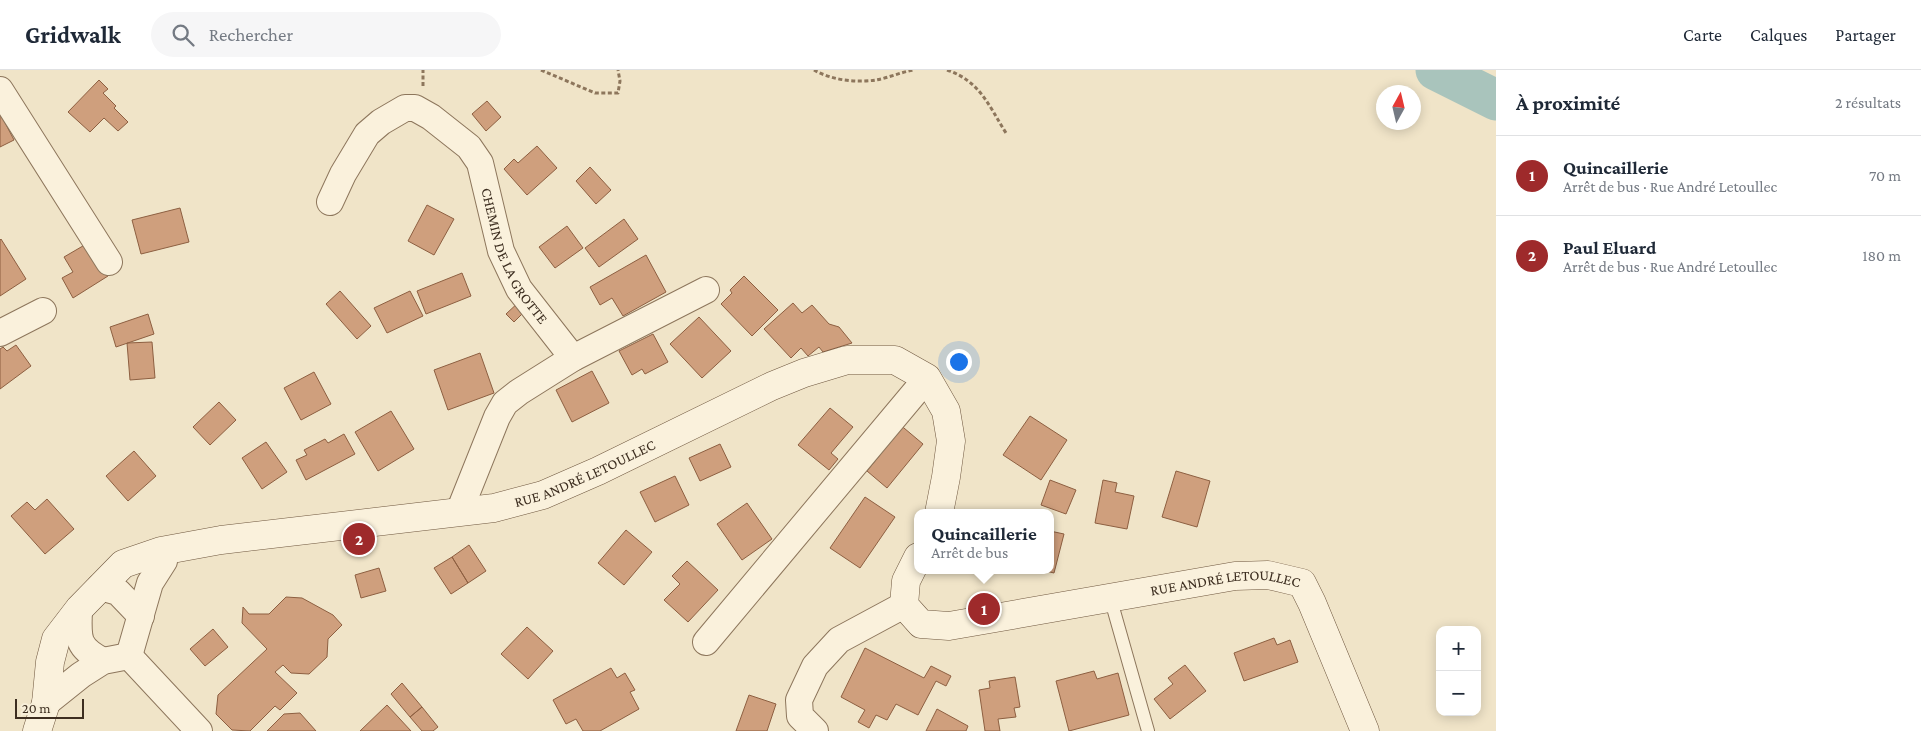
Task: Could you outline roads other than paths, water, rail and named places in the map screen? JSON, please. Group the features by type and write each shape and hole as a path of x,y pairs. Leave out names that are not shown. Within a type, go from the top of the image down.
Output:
{"main road":[{"name":"RUE ANDRÉ LETOULLEC","path":"37,731 46,703 78,636 109,590 123,564 161,550 221,540 494,508 544,495 772,386 804,373 846,360 895,360 927,378"},
{"path":"927,378 946,411 951,441 940,509"},
{"name":"RUE ANDRÉ LETOULLEC","path":"46,703 50,662 56,639 79,609 109,590 164,561 221,540"},
{"path":"904,605 906,581 914,565"},
{"name":"RUE ANDRÉ LETOULLEC","path":"904,605 921,624 949,626 1235,576 1268,575 1302,583 1365,731"}],"street":[{"path":"0,90 109,262"},
{"name":"CHEMIN DE LA GROTTE","path":"330,202 343,174 366,134 381,122 405,108 415,108 431,117 469,148 480,163 501,251 519,288 573,358"},
{"path":"459,512 497,417 505,403 573,358 706,290"},
{"path":"0,333 42,311"},
{"path":"706,642 927,378"},
{"path":"129,656 150,583 164,561"},
{"path":"109,590 141,616"},
{"path":"815,731 800,716 798,700 815,666 839,640 904,605"},
{"path":"79,609 78,636 88,653 103,661"},
{"path":"46,703 81,674 103,661 129,656"},
{"path":"129,656 199,731"}],"lane":[{"path":"1110,597 1148,731"}],"waterway":[{"path":"1436,70 1496,100"}],"place":[{"name":"Paul Eluard","path":"359,539"},
{"name":"Quincaillerie","path":"984,609"}]}
